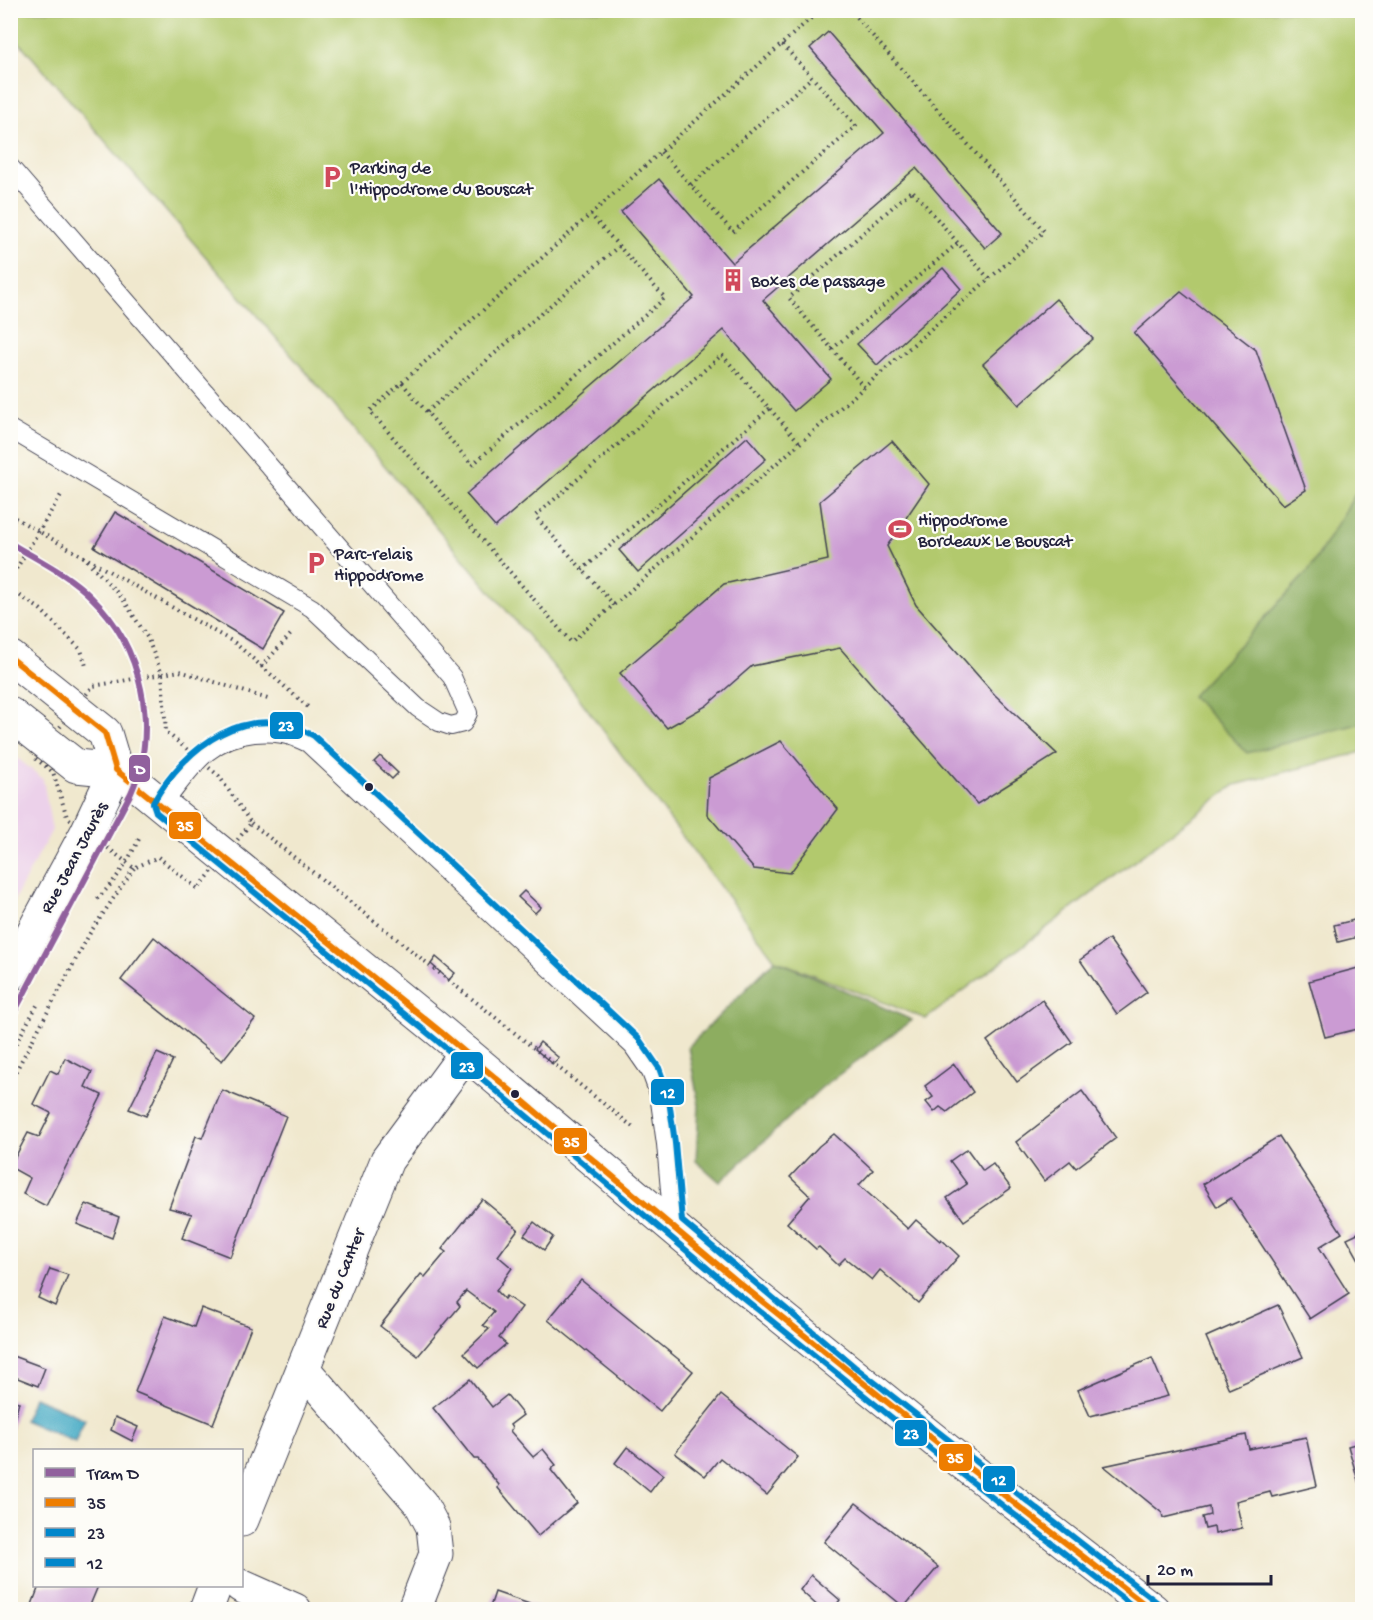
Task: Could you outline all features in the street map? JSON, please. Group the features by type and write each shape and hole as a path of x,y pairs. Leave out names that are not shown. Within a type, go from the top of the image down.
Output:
{"street":[{"path":"10,657 105,733 116,770"},
{"path":"10,714 76,766 116,770 162,805 466,1053 737,1281 964,1464 1153,1610"},
{"name":"Rue Jean Jaurès","path":"10,975 96,816 116,770"},
{"name":"Rue du Canter","path":"243,1518 387,1160 466,1053"},
{"path":"303,1369 421,1503 433,1527 436,1554 414,1610"},
{"path":"206,1610 215,1587"},
{"path":"243,1587 295,1610"}],"lane":[{"path":"10,167 452,677 468,712 463,723 452,726 439,722 418,708 312,608 10,429"},
{"path":"162,805 198,759 210,748 233,736 269,732 290,734 308,743 633,1046 651,1072 659,1094 673,1225"}],"path":[{"path":"820,10 370,411 571,642 1044,231 850,10"},
{"path":"661,152 733,232 855,126 783,44"},
{"path":"691,185 812,78"},
{"path":"864,387 789,298 912,190 989,279"},
{"path":"402,383 472,465 665,298 591,214"},
{"path":"832,349 958,243"},
{"path":"427,412 619,246"},
{"path":"614,605 535,516 722,354 800,442"},
{"path":"582,570 770,408"},
{"path":"10,579 62,494 52,488"},
{"path":"10,515 235,643 317,715"},
{"path":"83,556 123,598 147,637 162,674"},
{"path":"10,589 40,609 81,650 93,686"},
{"path":"261,667 312,608"},
{"path":"96,900 112,884 162,805"},
{"path":"251,823 632,1127 666,1144"},
{"path":"10,1082 90,933 134,868"},
{"path":"10,1054 44,992"}],"shaded area":[{"path":"11,753 43,779 52,830 11,906"}],"green space":[{"name":"Hippodrome Bordeaux Le Bouscat","path":"10,11 1362,11 1362,752 1235,785 926,1019 775,960 570,686 305,371 11,33"},
{"path":"1362,483 1362,723 1247,753 1192,696 1310,569"},
{"path":"775,960 912,1020 821,1088 720,1182 696,1161 699,1105 688,1047"}],"water":[{"path":"34,1397 85,1419 75,1442 24,1420"}],"building":[{"name":"Boxes de passage","path":"828,32 1002,233 985,248 916,168 763,300 831,379 794,411 724,330 495,527 466,494 694,297 621,212 659,179 732,263 884,133 810,48"},
{"path":"943,268 961,289 877,365 857,344"},
{"path":"1181,292 1256,350 1306,490 1283,505 1134,333"},
{"path":"1056,299 1093,339 1019,405 983,364"},
{"path":"747,437 766,459 638,572 619,550"},
{"path":"892,441 929,484 887,546 916,605 995,695 1057,754 977,804 840,648 752,666 706,706 667,728 620,673 724,584 828,560 820,501"},
{"path":"115,512 284,613 263,649 94,547"},
{"path":"781,741 838,809 790,873 754,869 707,814 709,778"},
{"path":"380,756 398,773 392,779 374,762"},
{"path":"524,891 541,907 535,913 518,897"},
{"path":"1362,918 1362,936 1338,942 1334,925"},
{"path":"154,937 255,1019 222,1061 121,980"},
{"path":"1109,939 1147,992 1117,1014 1080,960"},
{"path":"436,957 455,973 449,980 431,964"},
{"path":"1362,967 1362,1028 1325,1037 1309,981"},
{"path":"1042,1000 1072,1042 1017,1082 987,1041"},
{"path":"540,1042 559,1058 553,1064 535,1049"},
{"path":"157,1053 173,1060 146,1116 129,1109"},
{"path":"65,1058 92,1072 85,1087 102,1095 46,1206 23,1194 30,1178 10,1167 28,1133 39,1137 51,1113 33,1104 50,1070 58,1074"},
{"path":"954,1064 973,1092 947,1112 940,1107 934,1112 926,1102 933,1097 925,1086"},
{"path":"222,1090 286,1116 230,1257 182,1238 192,1214 169,1208 196,1136 202,1138"},
{"path":"1082,1091 1116,1138 1076,1168 1070,1161 1044,1181 1016,1142"},
{"path":"834,1134 873,1170 859,1185 908,1229 916,1220 959,1256 918,1303 880,1270 872,1280 845,1258 838,1265 819,1247 816,1249 787,1223 810,1196 790,1177 819,1146"},
{"path":"1279,1136 1342,1233 1319,1247 1349,1294 1310,1319 1231,1198 1217,1207 1203,1184"},
{"path":"967,1149 983,1171 993,1164 1011,1188 964,1221 947,1198 967,1184 950,1161"},
{"path":"482,1199 518,1229 498,1256 512,1268 496,1291 504,1299 506,1296 522,1307 499,1338 506,1344 478,1368 464,1353 489,1329 483,1325 494,1312 466,1291 457,1302 460,1306 418,1356 380,1326 421,1274 425,1277 446,1252 442,1249"},
{"path":"86,1204 119,1217 112,1238 77,1224"},
{"path":"534,1222 553,1237 544,1250 524,1235"},
{"path":"1362,1231 1362,1265 1347,1238"},
{"path":"50,1269 68,1275 55,1306 38,1298"},
{"path":"581,1280 693,1371 660,1411 548,1320"},
{"path":"1278,1305 1303,1357 1229,1389 1206,1337"},
{"path":"201,1308 251,1327 213,1424 135,1392 165,1316 194,1327"},
{"path":"10,1355 45,1368 38,1386 10,1375"},
{"path":"1152,1358 1168,1396 1090,1416 1078,1390"},
{"path":"470,1379 492,1407 507,1395 523,1415 510,1425 512,1428 510,1431 533,1457 543,1449 556,1465 551,1470 577,1503 538,1536 498,1488 499,1485 478,1459 474,1459 433,1408"},
{"path":"721,1395 798,1457 767,1495 720,1458 705,1476 675,1453"},
{"path":"10,1400 19,1402 11,1430 10,1430"},
{"path":"115,1417 138,1427 132,1441 111,1430"},
{"path":"1246,1435 1249,1449 1306,1437 1317,1486 1272,1497 1270,1492 1236,1501 1242,1528 1215,1534 1214,1527 1205,1529 1202,1517 1210,1515 1209,1507 1163,1518 1162,1513 1104,1466"},
{"path":"1362,1442 1362,1494 1348,1446"},
{"path":"627,1447 663,1475 650,1492 615,1463"},
{"path":"856,1503 938,1567 904,1607 824,1542"},
{"path":"811,1575 840,1600 832,1610 822,1610 800,1590"},
{"path":"39,1587 98,1587 88,1610 30,1610"},
{"path":"495,1592 544,1609 544,1610 489,1610"}],"tram line":[{"name":"D","path":"10,543 73,581 109,617 134,663 145,715 140,768 131,793 10,1020"}],"transit line":[{"name":"35","path":"10,657 105,733 116,770 441,1032 737,1281 964,1464 1152,1610"},
{"name":"23","path":"503,912 314,736 290,726 266,722 243,725 221,734 183,763 166,782 153,803 156,812 435,1039 731,1288 958,1471 1138,1610"},
{"name":"12","path":"503,912 639,1039 659,1068 668,1093 682,1221 855,1367 1158,1603"}],"place":[{"name":"Parking de l'Hippodrome du Bouscat","path":"332,177"},
{"name":"Boxes de passage","path":"733,280"},
{"name":"Hippodrome Bordeaux Le Bouscat","path":"900,529"},
{"name":"Parc-relais Hippodrome","path":"316,563"}]}
